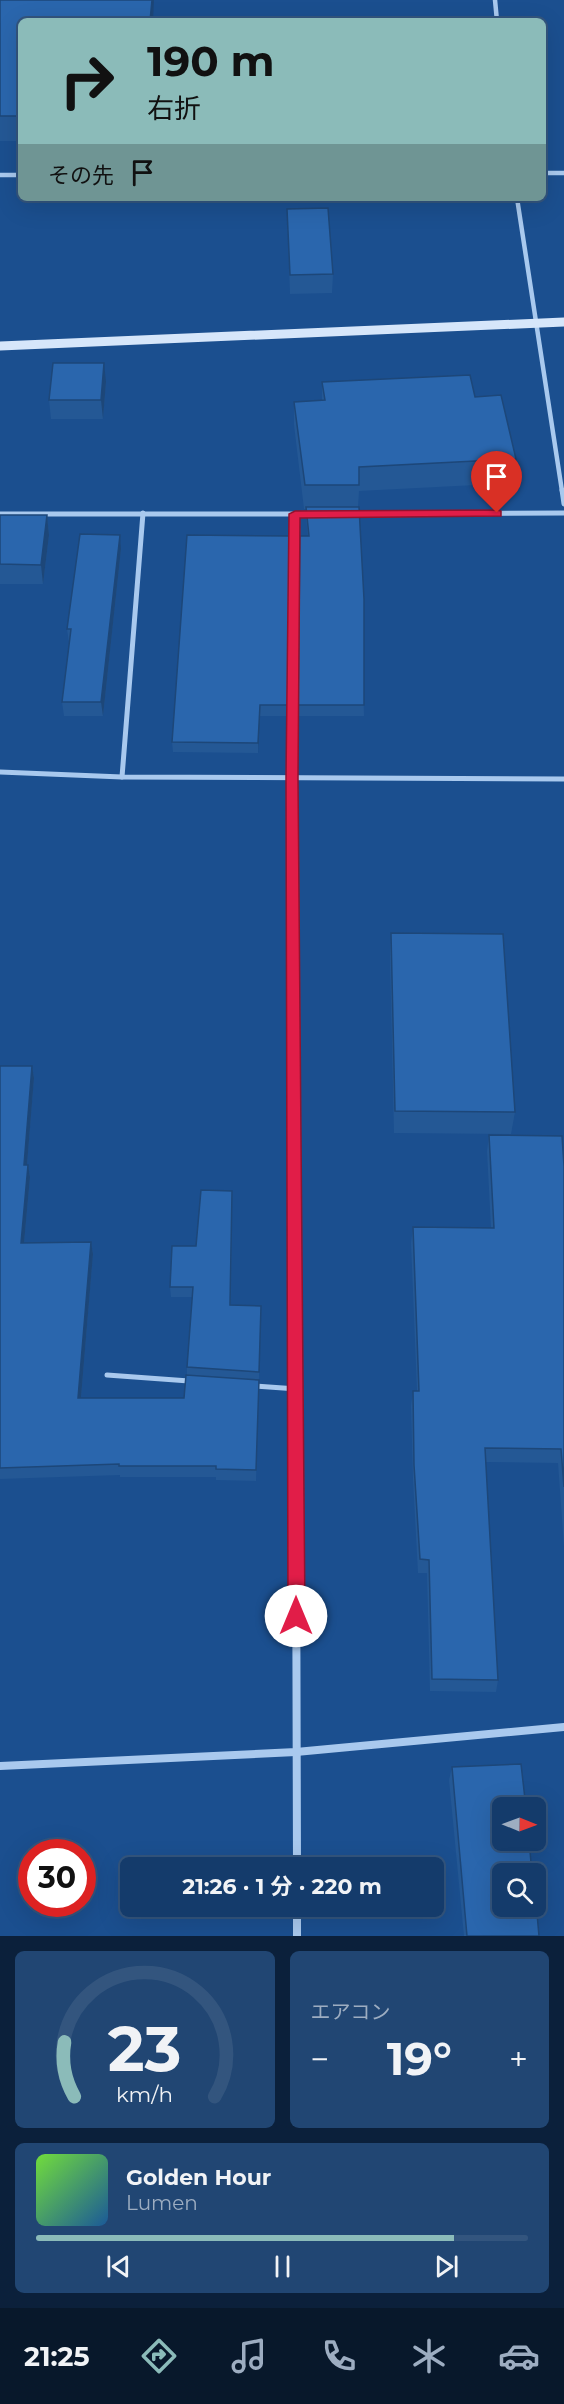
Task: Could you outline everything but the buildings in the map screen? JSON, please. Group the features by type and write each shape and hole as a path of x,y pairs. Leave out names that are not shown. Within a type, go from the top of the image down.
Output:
{"street":[{"path":"495,0 497,18"},
{"path":"546,173 564,173"},
{"path":"0,175 18,175"},
{"path":"517,201 564,504"},
{"path":"0,346 564,322"},
{"path":"122,777 143,513"},
{"path":"342,514 564,513"},
{"path":"0,514 318,514"},
{"path":"295,514 292,778 297,1389 297,1857"},
{"path":"0,772 122,777 564,779"},
{"path":"0,1766 296,1752 564,1727"},
{"path":"297,1917 297,1936"}],"lane":[{"path":"107,1376 202,1382"},
{"path":"249,1385 297,1389"}],"route":[{"path":"296,1616 297,1389 292,778 295,514 497,513"}]}
